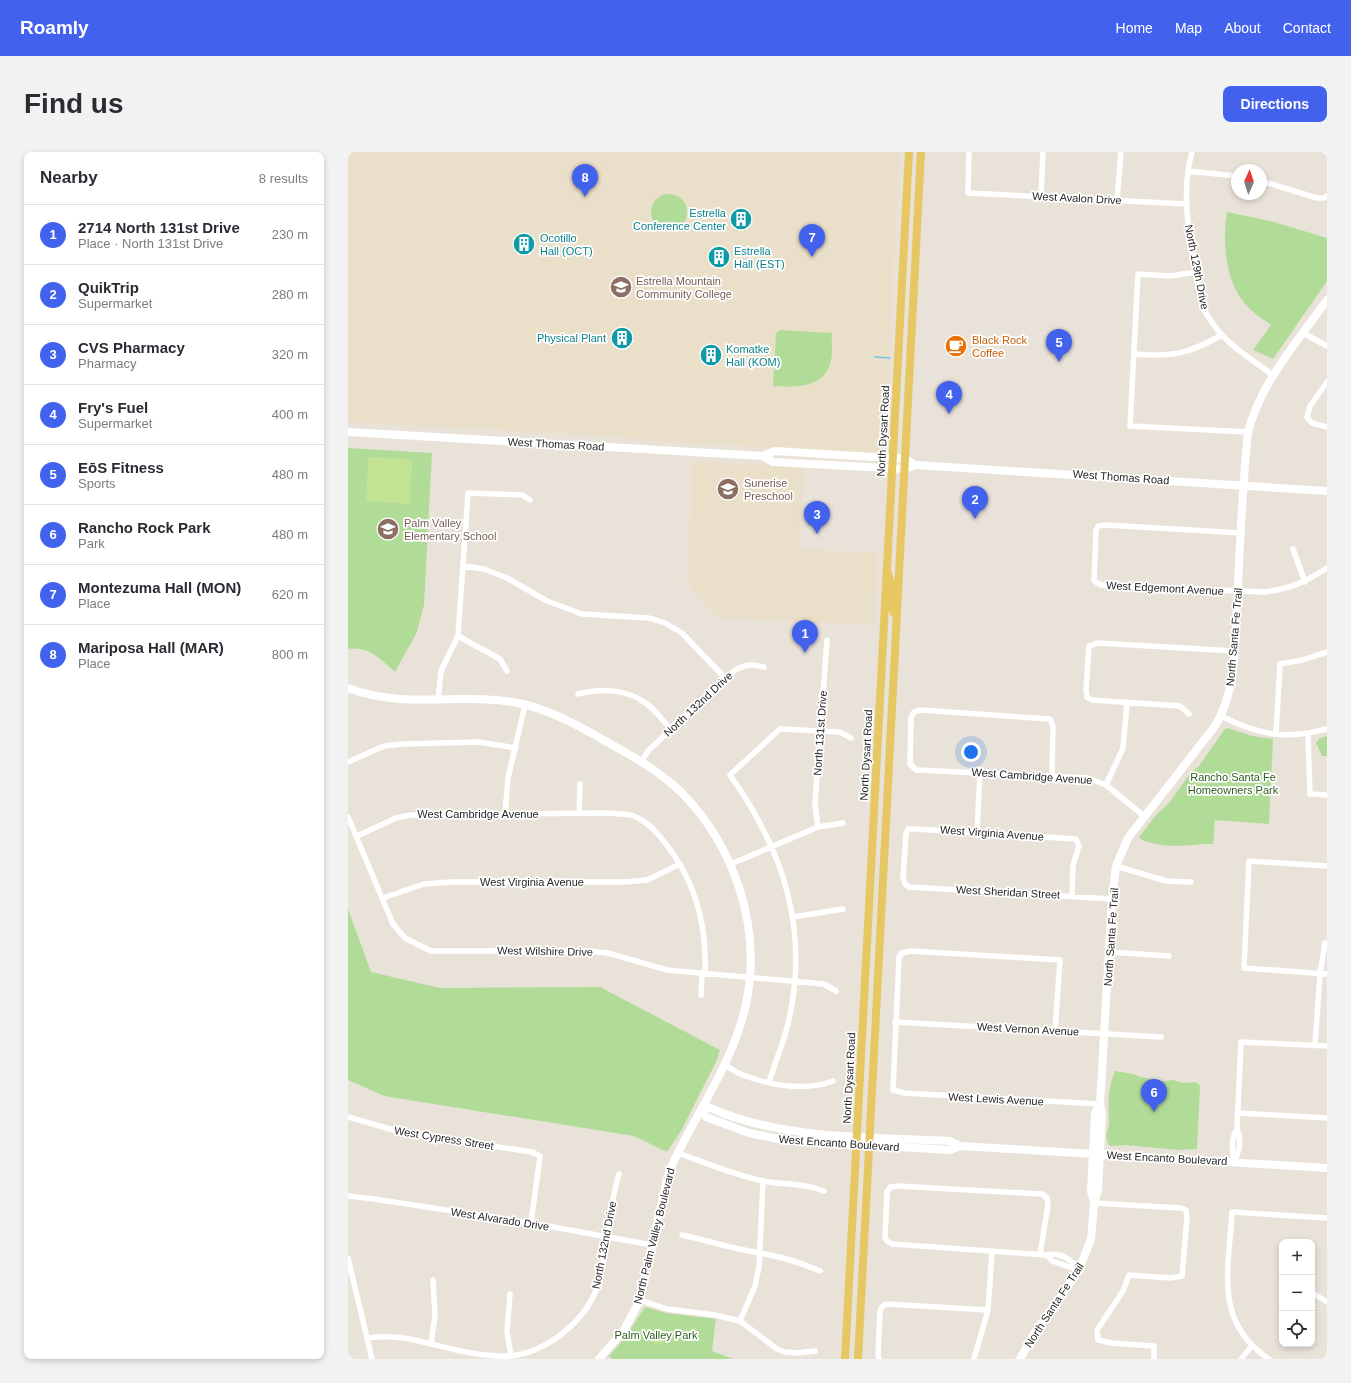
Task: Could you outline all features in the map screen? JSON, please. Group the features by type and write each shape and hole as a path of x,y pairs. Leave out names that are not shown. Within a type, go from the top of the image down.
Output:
{"main road":[{"name":"North Dysart Road","path":"845,1359 909,152"},
{"path":"858,1359 922,152"},
{"path":"886,569 892,585 891,609 897,614"}],"street":[{"name":"West Avalon Drive","path":"969,152 968,193 1187,204"},
{"path":"1041,197 1044,152"},
{"path":"1117,200 1121,152"},
{"name":"North 129th Drive","path":"1192,152 1188,171 1187,204 1202,305 1209,320 1220,336 1273,375"},
{"path":"1188,171 1231,175"},
{"path":"1267,182 1326,197"},
{"path":"1196,272 1170,276 1138,274 1130,426 1248,432"},
{"name":"North Santa Fe Trail","path":"1020,1359 1034,1334 1079,1270 1091,1239 1094,1203 1098,1191 1095,1113 1100,1104 1112,899 1116,866 1128,838 1188,762 1221,716 1230,690 1234,652 1248,432 1260,398 1273,375 1327,300"},
{"path":"1303,333 1327,346"},
{"path":"1134,354 1157,356 1183,353 1220,336"},
{"path":"1327,382 1310,406 1307,417 1312,423 1327,427"},
{"name":"West Thomas Road","path":"348,432 763,456 775,451 906,459 915,465"},
{"name":"West Thomas Road","path":"763,456 773,462 905,469 915,465 1327,490"},
{"path":"438,700 441,670 458,636 468,493 522,495 530,500"},
{"name":"West Edgemont Avenue","path":"1241,534 1106,525 1098,526 1096,531 1094,581 1101,584 1238,592 1283,590 1306,582 1327,568"},
{"path":"1293,549 1306,582"},
{"path":"463,566 484,569 507,578 547,601 582,614 649,618 665,623 682,633 725,678"},
{"path":"458,636 500,659 507,671"},
{"name":"North 131st Drive","path":"818,827 816,804 827,640"},
{"path":"1189,714 1180,706 1092,700 1087,697 1086,690 1089,646 1098,643 1234,652"},
{"path":"1276,734 1280,664 1302,660 1327,652"},
{"name":"North 132nd Drive","path":"641,762 648,751 670,729 725,678 746,665 752,664 764,667"},
{"name":"North Palm Valley Boulevard","path":"348,688 380,698 483,700 525,705 555,714 641,762 672,785 692,805 717,838 731,864 746,911 751,962 747,999 742,1020 734,1044 678,1153 667,1179 640,1300 624,1330 599,1359"},
{"path":"578,694 593,690 608,690 636,697 653,710 670,729"},
{"path":"1106,785 1122,748 1126,729 1127,703"},
{"path":"505,814 506,788 525,705"},
{"name":"West Cambridge Avenue","path":"1052,776 1053,726 1050,719 920,710 914,712 911,718 910,764 916,770 1088,778 1106,785 1144,816"},
{"path":"1221,716 1249,730 1276,734 1308,734 1327,730"},
{"path":"769,1082 788,1025 794,981 796,941 793,917 782,872 772,845 756,814 730,775 780,729 840,732 851,738"},
{"path":"1308,734 1310,794 1327,795"},
{"path":"348,762 384,746 403,744 478,742 516,748"},
{"path":"977,832 980,772"},
{"path":"580,784 580,814"},
{"name":"West Cambridge Avenue","path":"357,836 396,818 411,814 622,814 634,816 648,824 680,864"},
{"path":"348,817 383,898"},
{"path":"731,864 772,845 818,827 843,823"},
{"name":"West Virginia Avenue","path":"905,884 906,834 908,829 1076,839 1079,846 1073,865 1072,896"},
{"path":"1327,866 1250,861 1244,968 1327,974"},
{"path":"680,864 689,882 701,914 704,937 704,973 701,995"},
{"name":"West Virginia Avenue","path":"383,898 424,884 451,882 624,882 647,880 680,864"},
{"path":"1116,866 1166,881 1191,882"},
{"name":"West Sheridan Street","path":"905,884 909,887 1112,899"},
{"name":"West Wilshire Drive","path":"383,898 398,931 418,946 431,951 587,951 608,953 653,968 824,984 836,991"},
{"path":"793,917 843,909"},
{"path":"1315,1045 1320,974 1325,943"},
{"path":"896,1022 899,957 902,953 910,951 1060,960 1055,1031"},
{"path":"1109,952 1169,956"},
{"name":"West Vernon Avenue","path":"896,1022 1161,1037"},
{"name":"West Lewis Avenue","path":"896,1022 894,1090 904,1093 1100,1104"},
{"path":"1234,1162 1232,1154 1233,1134 1237,1129 1241,1042 1327,1046"},
{"path":"724,1065 744,1076 769,1082 805,1087 822,1085 833,1081"},
{"name":"West Encanto Boulevard","path":"869,1141 856,1145 804,1143 761,1136 706,1117 702,1108 710,1108 770,1128 800,1133 857,1136 869,1141 950,1150 960,1146 1327,1168"},
{"path":"1238,1113 1327,1118"},
{"name":"West Cypress Street","path":"348,1117 400,1132 532,1152 540,1156 531,1223"},
{"path":"678,1153 734,1174 763,1181 813,1187 824,1191"},
{"name":"North 132nd Drive","path":"366,1338 393,1335 486,1356 511,1356 541,1346 565,1330 583,1312 594,1294 599,1281 614,1189 619,1174"},
{"path":"740,1321 755,1286 759,1267 763,1181"},
{"path":"1040,1254 1048,1205 1047,1198 1042,1194 898,1186 890,1187 887,1192 885,1236 887,1241 892,1244 1047,1255 1054,1254 1072,1260 1079,1270"},
{"name":"West Alvarado Drive","path":"348,1196 531,1223 652,1245"},
{"path":"1094,1203 1181,1208 1186,1210 1187,1218 1182,1276 1171,1278 1129,1275 1123,1291 1098,1330 1098,1340 1111,1343 1154,1346 1154,1359"},
{"path":"1269,1359 1252,1346 1242,1334 1233,1319 1229,1303 1228,1285 1232,1212 1327,1218"},
{"path":"682,1235 738,1249 794,1260 820,1271"},
{"path":"974,1359 988,1310 992,1251"},
{"path":"348,1258 372,1359"},
{"path":"432,1344 435,1315 433,1280"},
{"path":"510,1294 507,1332 511,1356"},
{"path":"1315,1295 1327,1302"},
{"path":"640,1300 667,1309 715,1315 740,1321 777,1349 785,1352 797,1353 815,1351"},
{"path":"879,1359 882,1307 886,1304 988,1310"},
{"path":"1241,1359 1252,1346"}],"shaded area":[{"name":"Estrella Mountain Community College","path":"348,152 899,152 886,450 878,454 650,441 610,436 348,422"},
{"path":"692,461 803,467 800,549 878,553 874,625 719,618 687,584"}],"green space":[{"path":"669,194 679,197 684,202 687,212 684,222 679,227 669,230 659,227 654,222 651,212 654,202 659,197"},
{"path":"1227,212 1274,222 1327,238 1327,281 1273,359 1253,350 1271,325 1253,312 1242,300 1231,277 1227,264 1225,238"},
{"path":"780,330 832,333 831,361 822,377 808,384 799,386 773,386 776,333"},
{"name":"Palm Valley Elementary School","path":"348,448 432,453 424,605 417,632 395,672 374,654 362,650 348,649"},
{"path":"368,457 408,459 412,463 410,504 366,501"},
{"name":"Rancho Santa Fe Homeowners Park","path":"1228,728 1252,736 1273,739 1269,824 1215,820 1213,844 1169,846 1142,840 1139,837 1157,814 1169,803 1191,772 1199,766 1224,730"},
{"path":"1327,736 1327,756 1322,756 1316,743 1320,738"},
{"path":"348,909 371,972 440,988 600,987 720,1050 716,1062 681,1131 667,1152 634,1136 384,1096 348,1080"},
{"path":"1115,1071 1134,1074 1158,1082 1173,1080 1184,1083 1196,1082 1200,1086 1197,1149 1179,1150 1125,1145 1110,1146 1106,1136 1109,1124 1109,1096"},
{"name":"Palm Valley Park","path":"645,1307 666,1313 716,1319 712,1351 733,1359 612,1359 609,1356 625,1338"},
{"path":"655,1329 665,1330 663,1344 654,1343"}],"waterway":[{"path":"875,357 890,358"}],"place":[{"name":"Mariposa Hall (MAR)","path":"585,197"},
{"name":"Estrella Conference Center","path":"741,219"},
{"name":"Ocotillo Hall (OCT)","path":"524,244"},
{"name":"Estrella Hall (EST)","path":"719,257"},
{"name":"Montezuma Hall (MON)","path":"812,257"},
{"name":"Estrella Mountain Community College","path":"621,287"},
{"name":"Physical Plant","path":"622,338"},
{"name":"Black Rock Coffee","path":"956,346"},
{"name":"Komatke Hall (KOM)","path":"711,355"},
{"name":"EōS Fitness","path":"1059,362"},
{"name":"Fry's Fuel","path":"949,414"},
{"name":"Sunerise Preschool","path":"728,489"},
{"name":"QuikTrip","path":"975,519"},
{"name":"Palm Valley Elementary School","path":"388,529"},
{"name":"CVS Pharmacy","path":"817,534"},
{"name":"2714 North 131st Drive","path":"805,653"},
{"name":"Rancho Rock Park","path":"1154,1112"}]}
